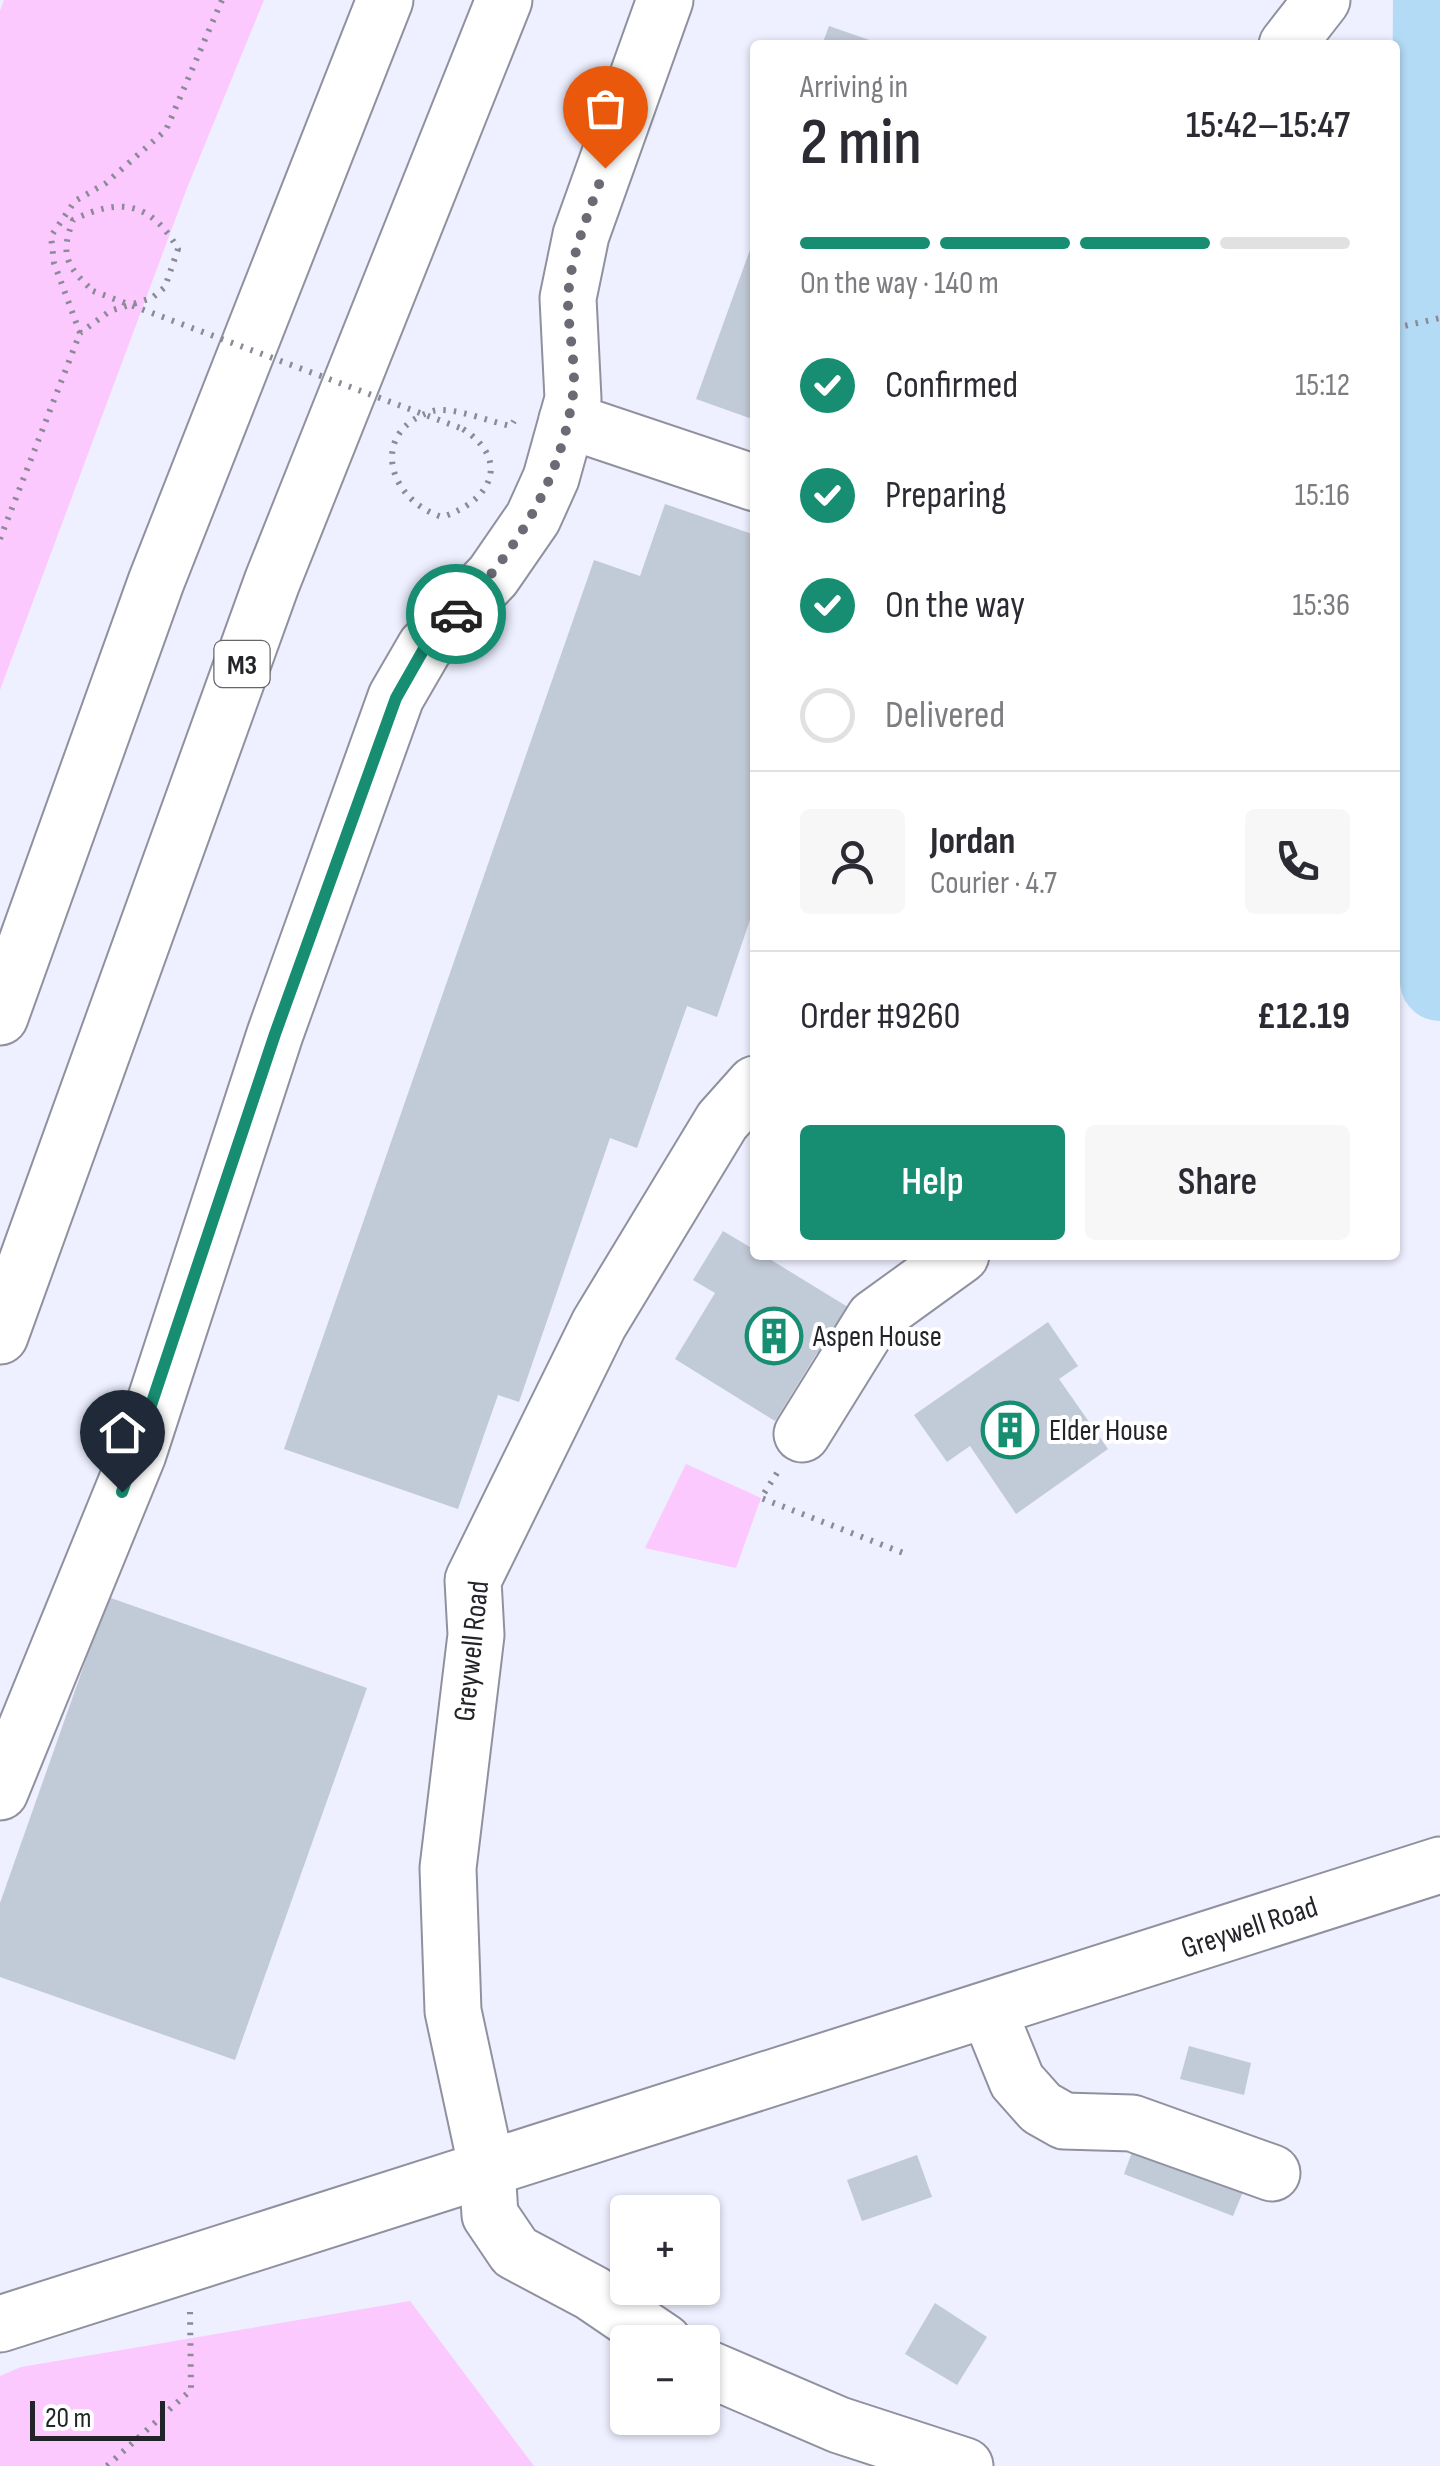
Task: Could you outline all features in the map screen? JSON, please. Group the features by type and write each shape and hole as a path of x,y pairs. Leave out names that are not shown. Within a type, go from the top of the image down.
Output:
{"main road":[{"path":"0,1017 156,582 385,0"},
{"name":"M3","path":"0,1336 272,582 504,0"},
{"path":"0,1792 138,1454 275,1034 396,698 425,647 493,576 534,518 573,398 568,298 581,235 665,0"},
{"path":"1291,40 1322,0"},
{"path":"568,420 750,480"},
{"name":"Greywell Road","path":"486,2169 453,2011 449,1946 448,1868 476,1635 473,1580 598,1324 722,1121 750,1090"},
{"path":"802,1434 874,1318 951,1260"},
{"name":"Greywell Road","path":"0,2324 1440,1865"},
{"path":"988,2010 1016,2081 1040,2108 1064,2120 1132,2123 1272,2173"},
{"path":"486,2169 490,2215 515,2252 592,2292 640,2325"},
{"path":"720,2374 839,2425 966,2466"}],"path":[{"path":"80,333 54,263 50,236 76,201 106,183 166,130 222,0"},
{"path":"0,539 80,333 110,311 152,298 165,287 178,250 164,224 138,210 105,205 74,220 64,246 71,270 93,290 464,429 475,436 490,464 488,486 477,503 442,517 416,509 399,487 390,463 398,438 416,419 438,410 511,426"},
{"path":"1400,327 1440,318"},
{"path":"793,1507 906,1554"},
{"path":"108,2466 191,2390 189,2266"}],"shaded area":[{"path":"4,0 264,0 187,188 0,690 0,11"},
{"path":"686,1464 761,1498 736,1568 645,1548"},
{"path":"410,2301 534,2466 0,2466 0,2376 21,2367"}],"building":[{"path":"829,26 869,40 824,40"},
{"path":"750,250 750,418 696,399"},
{"path":"665,504 750,533 750,920 717,1017 687,1006 637,1148 610,1138 519,1402 498,1395 458,1509 284,1449 594,560 640,576"},
{"name":"Aspen House","path":"723,1231 750,1247 750,1260 771,1260 869,1320 840,1367 817,1353 775,1421 675,1359 715,1293 693,1280"},
{"name":"Elder House","path":"1048,1322 1078,1366 1059,1379 1108,1449 1016,1514 970,1446 947,1462 914,1415"},
{"path":"108,1597 367,1688 235,2060 0,1977 0,1903"},
{"path":"1189,2046 1251,2063 1244,2095 1180,2079"},
{"path":"1135,2144 1245,2187 1233,2216 1124,2174"},
{"path":"917,2155 932,2197 862,2221 847,2180"},
{"path":"935,2303 987,2337 957,2385 905,2354"}],"waterway":[{"path":"1433,0 1430,457 1411,758 1440,981"}],"way so far":[{"path":"456,614 493,576 534,518 551,478 573,398 568,298 581,235 605,168"}],"place":[{"name":"Aspen House","path":"774,1336"},
{"name":"Elder House","path":"1010,1430"}],"route":[{"path":"122,1492 138,1454 275,1034 396,698 425,647 456,614"}]}
